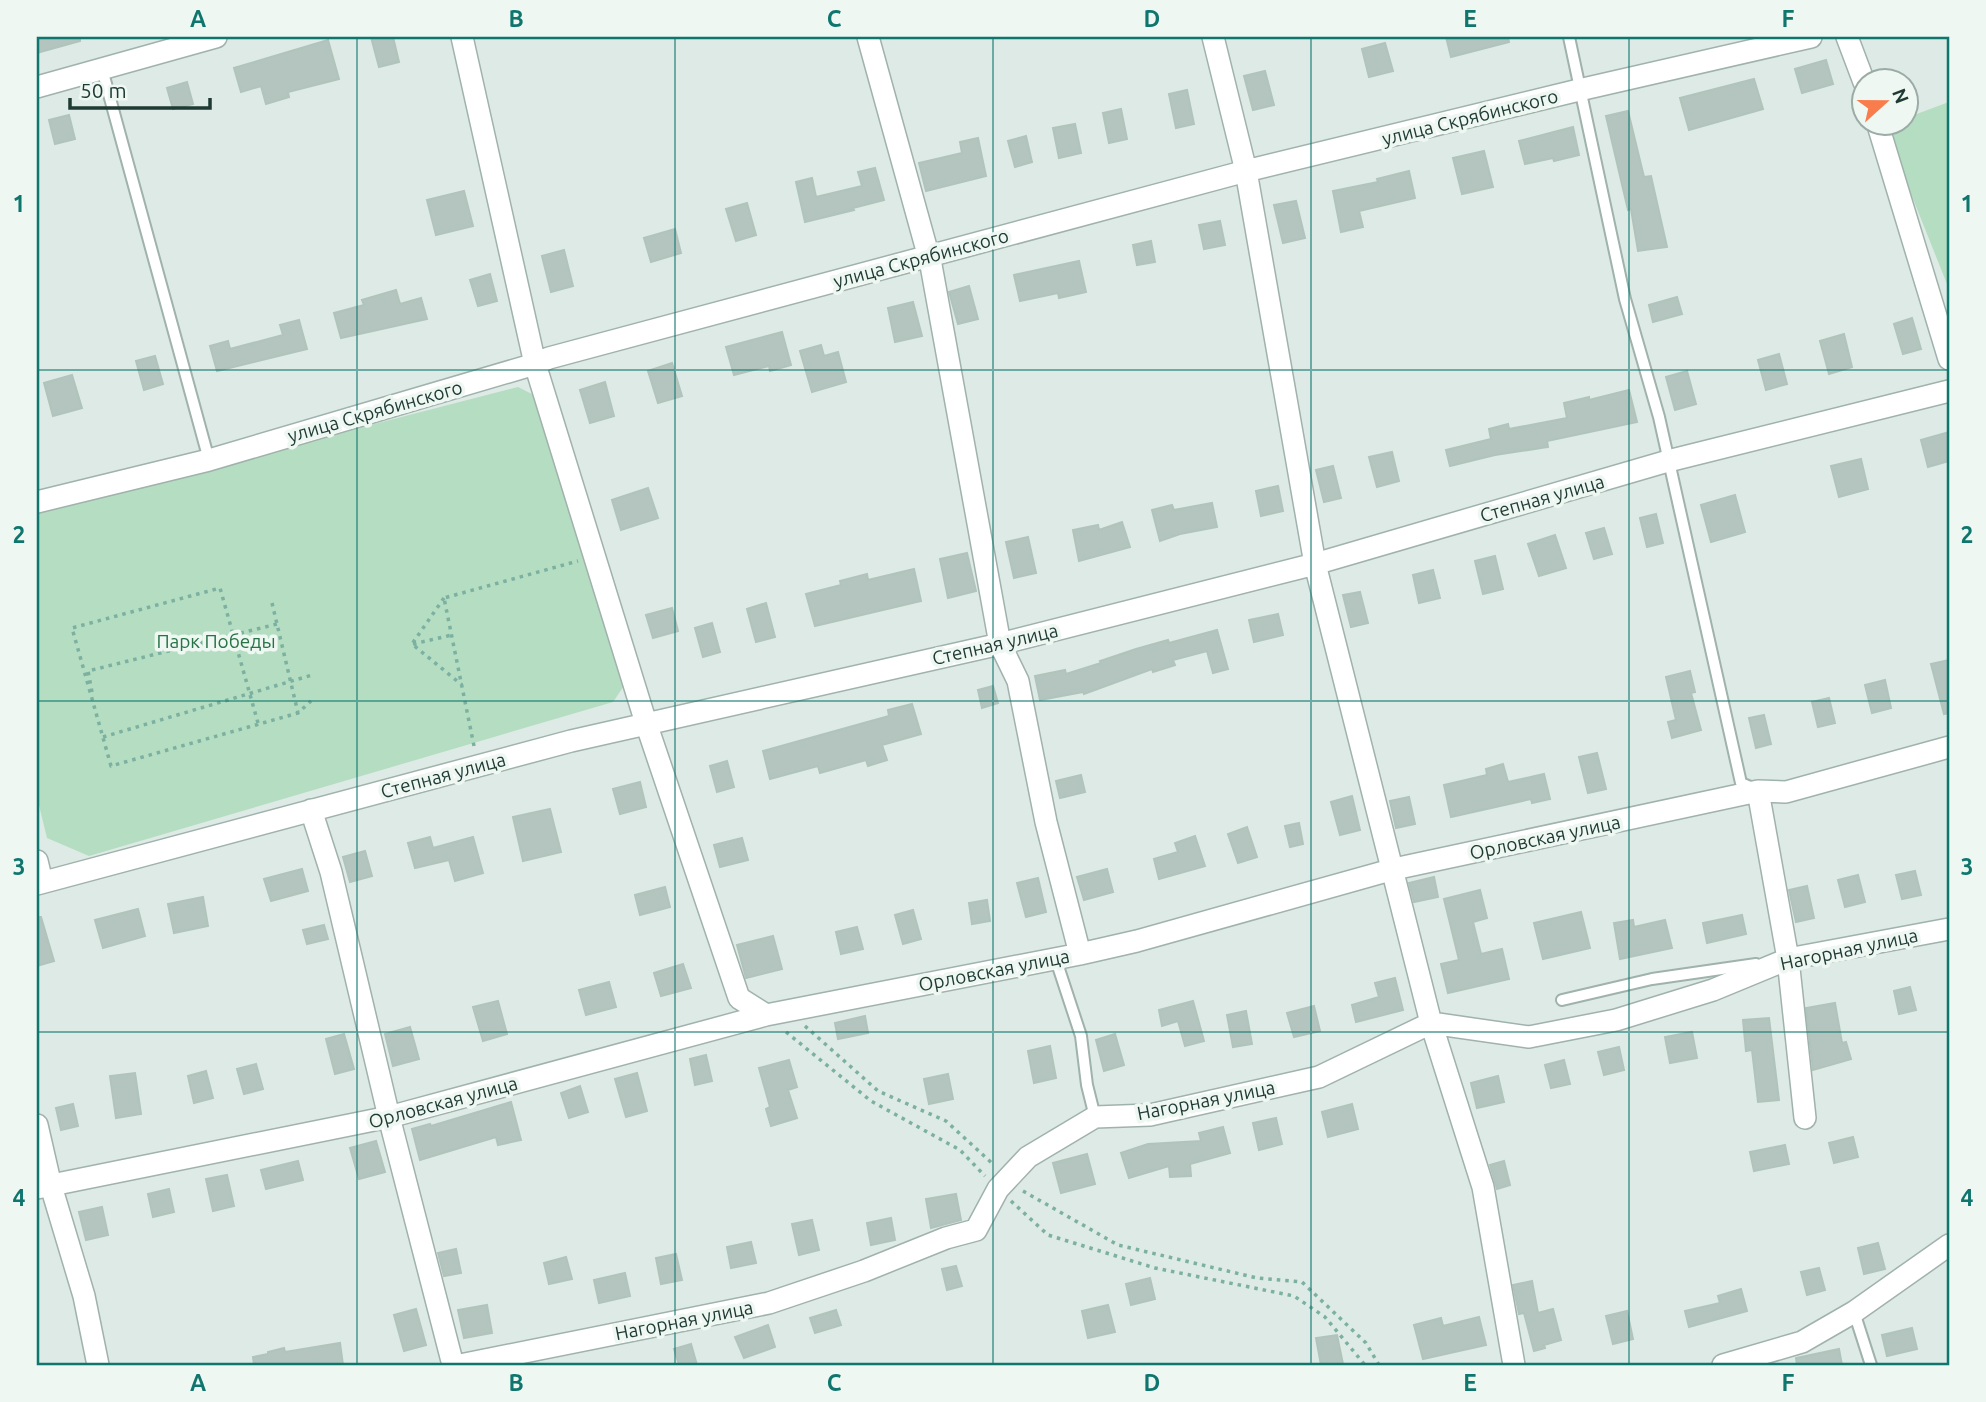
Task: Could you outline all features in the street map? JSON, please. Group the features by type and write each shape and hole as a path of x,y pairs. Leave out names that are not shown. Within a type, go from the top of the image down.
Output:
{"street":[{"path":"37,87 216,37"},
{"path":"461,37 535,364 646,723 738,998 766,1015"},
{"path":"868,37 928,256 1000,644 1018,681 1045,822 1080,954"},
{"path":"1213,37 1246,171 1315,564 1431,1023 1483,1187 1514,1365"},
{"name":"улица Скрябинского","path":"37,502 209,460 549,358 1246,171 1811,37"},
{"path":"1847,37 1858,66"},
{"path":"1881,136 1949,359"},
{"name":"Степная улица","path":"39,883 478,765 646,723 1000,644 1315,564 1668,461 1949,391"},
{"name":"Орловская улица","path":"44,1187 389,1118 766,1015 1080,954 1137,941 1394,869 1758,791 1786,792 1949,747"},
{"path":"1758,791 1788,959 1805,1118"},
{"path":"312,810 331,873 389,1118 453,1365"},
{"path":"37,861 39,883"},
{"name":"Нагорная улица","path":"460,1365 769,1303 864,1271 946,1238 976,1230 1003,1184 1028,1157 1095,1117 1150,1115 1319,1077 1431,1023 1529,1037 1616,1020 1713,990 1788,959 1949,929"},
{"path":"37,1125 44,1187 84,1296 98,1365"},
{"path":"1723,1365 1802,1342 1854,1312 1949,1245"}],"lane":[{"path":"1569,37 1625,299 1659,417 1741,783 1758,791"},
{"path":"102,69 209,460"},
{"path":"1055,957 1081,1036 1087,1084 1095,1117"},
{"path":"1562,1000 1652,979 1788,959"},
{"path":"1854,1312 1871,1365"}],"path":[{"path":"412,644 444,598 595,556"},
{"path":"258,723 220,588 72,628 111,766 298,713 311,701"},
{"path":"444,598 478,765"},
{"path":"272,603 298,713"},
{"path":"102,737 88,671 277,624"},
{"path":"412,644 452,635"},
{"path":"412,644 462,685"},
{"path":"102,737 312,675"},
{"path":"788,1011 878,1091 946,1121 1048,1234 1155,1268 1294,1296 1325,1317 1365,1365"},
{"path":"766,1015 871,1101 960,1150 1003,1184 1023,1191 1118,1245 1257,1278 1303,1282 1366,1343 1378,1365"}],"green space":[{"path":"1949,102 1949,289 1888,136 1920,136 1920,113"},
{"name":"Парк Победы","path":"518,387 542,399 628,680 613,702 89,856 47,838 37,797 37,511"}],"building":[{"path":"37,37 80,37 80,41 37,53"},
{"path":"371,37 393,37 399,62 379,67"},
{"path":"1446,37 1508,37 1509,42 1451,57"},
{"path":"328,40 339,79 288,92 289,97 266,104 261,86 241,92 234,68"},
{"path":"1385,43 1393,71 1369,77 1362,49"},
{"path":"1826,60 1833,84 1802,93 1795,69"},
{"path":"1265,71 1274,105 1253,110 1244,76"},
{"path":"1754,79 1763,109 1689,130 1680,98"},
{"path":"187,82 193,104 173,109 167,88"},
{"path":"1187,90 1194,124 1176,128 1169,94"},
{"path":"1121,109 1127,139 1109,143 1103,113"},
{"path":"1628,111 1644,177 1651,176 1667,247 1638,251 1631,209 1628,210 1606,116"},
{"path":"69,115 75,139 55,144 49,120"},
{"path":"1075,124 1081,153 1059,158 1053,128"},
{"path":"1573,127 1579,155 1525,164 1519,141"},
{"path":"1026,136 1032,162 1015,167 1008,141"},
{"path":"978,138 986,176 926,191 919,163 962,153 960,142"},
{"path":"1484,151 1493,187 1462,194 1453,158"},
{"path":"875,168 884,200 805,222 796,182 812,178 816,197 862,186 858,172"},
{"path":"1409,171 1415,198 1359,211 1363,227 1341,232 1333,191 1378,182 1377,179"},
{"path":"464,191 473,226 436,235 427,200"},
{"path":"1296,201 1305,238 1283,243 1274,205"},
{"path":"747,203 756,235 736,241 726,209"},
{"path":"1220,221 1225,245 1204,249 1199,225"},
{"path":"675,229 681,253 651,262 644,238"},
{"path":"1151,241 1155,262 1137,265 1133,245"},
{"path":"564,250 573,286 551,292 542,256"},
{"path":"1079,261 1086,292 1059,298 1058,293 1020,301 1014,275"},
{"path":"490,274 497,301 478,306 470,280"},
{"path":"969,286 978,319 958,324 949,292"},
{"path":"396,290 400,304 421,298 427,319 341,338 334,313 364,305 362,300"},
{"path":"1677,297 1682,314 1653,322 1649,305"},
{"path":"913,302 922,336 895,342 888,308"},
{"path":"1912,318 1921,349 1903,354 1894,324"},
{"path":"299,320 307,349 217,371 210,346 228,341 230,349 283,335 280,325"},
{"path":"782,332 791,365 770,371 769,366 734,375 726,347"},
{"path":"1844,334 1852,367 1829,374 1820,341"},
{"path":"821,345 824,356 838,352 846,382 812,392 800,351"},
{"path":"1779,354 1787,384 1766,390 1758,360"},
{"path":"155,356 163,384 144,390 136,361"},
{"path":"672,363 682,396 658,403 648,371"},
{"path":"1687,371 1696,404 1675,410 1666,377"},
{"path":"72,375 82,408 53,416 44,383"},
{"path":"605,382 614,416 590,423 580,390"},
{"path":"1629,390 1637,422 1547,441 1548,447 1495,455 1450,466 1446,450 1491,439 1489,429 1508,424 1509,429 1567,418 1564,403"},
{"path":"1949,432 1949,461 1928,467 1921,440"},
{"path":"1392,452 1399,481 1377,487 1369,457"},
{"path":"1861,459 1868,489 1839,497 1831,466"},
{"path":"1333,466 1341,498 1324,502 1316,470"},
{"path":"1278,486 1283,511 1261,516 1256,491"},
{"path":"648,488 658,518 621,530 612,500"},
{"path":"1735,495 1745,532 1711,542 1701,505"},
{"path":"1212,503 1217,527 1160,541 1152,510 1172,505 1174,510"},
{"path":"1656,514 1663,543 1647,547 1640,518"},
{"path":"1122,522 1130,547 1079,561 1073,530 1098,525 1099,530"},
{"path":"1604,528 1612,554 1594,559 1586,533"},
{"path":"1555,535 1566,568 1539,576 1528,544"},
{"path":"1028,537 1036,573 1014,578 1006,542"},
{"path":"967,553 976,591 948,598 940,559"},
{"path":"1495,556 1503,589 1483,594 1475,561"},
{"path":"914,569 921,601 815,626 806,594 841,585 840,581 867,574 868,580"},
{"path":"1433,570 1440,598 1419,603 1413,575"},
{"path":"1360,592 1368,623 1351,627 1343,595"},
{"path":"766,603 775,637 756,642 747,609"},
{"path":"672,608 678,631 653,638 646,615"},
{"path":"1278,614 1283,635 1254,642 1249,620"},
{"path":"712,623 720,652 703,657 695,628"},
{"path":"1217,630 1228,669 1213,673 1207,651 1173,660 1175,665 1153,672 1152,669 1084,694 1083,692 1040,700 1035,676 1065,670 1066,674 1136,649"},
{"path":"1949,660 1949,713 1944,714 1931,664"},
{"path":"1690,671 1695,692 1691,693 1701,730 1672,738 1668,722 1676,720 1666,677"},
{"path":"1885,680 1891,708 1872,713 1865,685"},
{"path":"993,686 998,703 982,708 978,690"},
{"path":"1829,698 1835,723 1818,727 1812,702"},
{"path":"912,704 921,734 882,745 887,760 868,766 866,760 820,773 818,766 770,779 763,751 889,716 888,710"},
{"path":"1764,715 1771,744 1756,748 1749,718"},
{"path":"1597,753 1606,789 1588,793 1579,757"},
{"path":"727,761 734,787 717,792 710,766"},
{"path":"1503,764 1508,782 1544,774 1550,799 1532,803 1531,799 1451,817 1444,785 1487,775 1486,769"},
{"path":"1081,775 1085,792 1060,798 1056,781"},
{"path":"640,782 646,807 620,814 613,789"},
{"path":"1352,796 1360,830 1340,835 1331,802"},
{"path":"1409,797 1415,824 1396,828 1390,801"},
{"path":"550,809 561,852 523,861 513,817"},
{"path":"1299,823 1303,844 1290,847 1285,826"},
{"path":"1247,827 1257,857 1238,863 1228,834"},
{"path":"1195,836 1205,866 1159,879 1154,859 1178,852 1175,843"},
{"path":"430,837 433,848 473,837 483,873 455,881 449,860 415,868 408,843"},
{"path":"742,838 748,860 720,867 714,845"},
{"path":"365,851 372,876 350,882 343,857"},
{"path":"302,869 308,891 271,901 264,879"},
{"path":"1107,869 1113,892 1084,900 1077,877"},
{"path":"1915,871 1921,895 1902,899 1896,875"},
{"path":"1858,875 1865,902 1845,907 1838,880"},
{"path":"1434,877 1438,897 1414,902 1409,883"},
{"path":"1038,878 1046,912 1026,917 1017,883"},
{"path":"1807,886 1814,918 1796,922 1789,890"},
{"path":"665,887 670,907 640,915 635,895"},
{"path":"1480,890 1487,918 1473,922 1481,954 1502,949 1509,979 1448,993 1441,964 1459,960 1444,899"},
{"path":"203,897 208,926 174,933 168,904"},
{"path":"987,900 990,921 972,924 969,903"},
{"path":"138,909 145,936 103,948 95,920"},
{"path":"913,910 921,939 903,944 895,915"},
{"path":"1581,912 1590,948 1543,959 1534,923"},
{"path":"1742,915 1746,934 1707,943 1703,923"},
{"path":"37,917 41,917 54,961 37,966"},
{"path":"1633,920 1634,927 1665,920 1672,948 1620,959 1614,923"},
{"path":"324,925 328,939 307,944 303,930"},
{"path":"857,927 863,949 841,954 836,932"},
{"path":"773,936 782,969 746,978 737,945"},
{"path":"683,964 691,988 661,996 654,973"},
{"path":"1395,978 1403,1010 1356,1022 1352,1005 1379,997 1375,983"},
{"path":"609,982 616,1007 586,1015 579,990"},
{"path":"1910,987 1916,1010 1899,1014 1894,991"},
{"path":"498,1001 507,1034 483,1041 473,1007"},
{"path":"1193,1001 1204,1041 1185,1046 1178,1021 1162,1026 1159,1010"},
{"path":"1835,1003 1842,1043 1846,1042 1851,1059 1813,1070 1806,1008"},
{"path":"1314,1006 1320,1031 1294,1037 1287,1013"},
{"path":"1246,1011 1252,1044 1233,1047 1227,1015"},
{"path":"865,1016 868,1033 838,1039 835,1023"},
{"path":"1769,1018 1779,1100 1758,1102 1752,1050 1746,1051 1743,1020"},
{"path":"410,1027 419,1059 393,1066 385,1034"},
{"path":"1692,1032 1697,1058 1670,1063 1665,1037"},
{"path":"344,1034 354,1069 335,1074 326,1039"},
{"path":"1115,1034 1124,1065 1104,1071 1096,1040"},
{"path":"1050,1046 1056,1078 1034,1083 1028,1051"},
{"path":"1619,1047 1624,1070 1604,1075 1598,1052"},
{"path":"706,1055 712,1081 695,1085 690,1059"},
{"path":"789,1060 797,1087 788,1090 797,1118 771,1126 766,1109 770,1107 759,1068"},
{"path":"1564,1060 1570,1084 1551,1088 1545,1065"},
{"path":"256,1064 263,1089 244,1094 237,1069"},
{"path":"206,1071 213,1098 194,1103 188,1076"},
{"path":"135,1073 141,1114 116,1118 110,1076"},
{"path":"637,1073 647,1111 626,1117 615,1079"},
{"path":"948,1074 953,1099 929,1104 924,1079"},
{"path":"1498,1076 1504,1102 1477,1108 1471,1083"},
{"path":"580,1086 588,1112 569,1118 561,1093"},
{"path":"511,1102 521,1140 498,1145 496,1137 420,1160 412,1129 430,1124 431,1126"},
{"path":"73,1104 78,1126 61,1130 56,1108"},
{"path":"1352,1104 1358,1129 1328,1137 1322,1112"},
{"path":"1276,1118 1282,1144 1259,1150 1253,1123"},
{"path":"1223,1127 1230,1153 1190,1164 1191,1176 1170,1177 1169,1166 1129,1178 1121,1153 1148,1144 1201,1141 1199,1133"},
{"path":"1853,1137 1858,1157 1834,1163 1829,1143"},
{"path":"376,1141 385,1172 359,1179 350,1148"},
{"path":"1785,1145 1789,1164 1754,1171 1750,1152"},
{"path":"1087,1154 1095,1184 1061,1193 1053,1163"},
{"path":"298,1161 303,1180 266,1189 261,1170"},
{"path":"1504,1161 1510,1185 1497,1189 1490,1165"},
{"path":"227,1175 234,1206 213,1211 206,1179"},
{"path":"169,1189 174,1212 153,1217 148,1194"},
{"path":"956,1194 961,1220 931,1228 926,1199"},
{"path":"102,1207 108,1235 86,1240 79,1212"},
{"path":"891,1218 895,1240 871,1245 867,1223"},
{"path":"812,1220 819,1250 799,1255 792,1224"},
{"path":"751,1242 756,1263 731,1268 727,1247"},
{"path":"1878,1243 1885,1269 1864,1274 1858,1248"},
{"path":"456,1249 461,1273 444,1276 438,1253"},
{"path":"676,1254 682,1280 661,1284 656,1258"},
{"path":"566,1257 572,1279 549,1284 544,1263"},
{"path":"956,1266 962,1286 947,1290 942,1269"},
{"path":"1819,1268 1825,1290 1807,1295 1801,1272"},
{"path":"625,1273 630,1296 599,1303 594,1280"},
{"path":"1150,1278 1155,1299 1131,1305 1126,1284"},
{"path":"1532,1281 1538,1313 1553,1309 1561,1340 1534,1351 1524,1313 1519,1314 1513,1285"},
{"path":"1741,1289 1747,1311 1689,1327 1685,1311 1720,1303 1718,1296"},
{"path":"487,1305 492,1333 464,1338 458,1310"},
{"path":"1108,1305 1115,1332 1088,1338 1082,1311"},
{"path":"416,1309 426,1345 404,1351 394,1315"},
{"path":"836,1310 841,1325 815,1333 810,1318"},
{"path":"1627,1311 1633,1339 1613,1344 1606,1316"},
{"path":"1479,1317 1486,1345 1423,1359 1414,1325 1441,1318 1443,1326"},
{"path":"768,1325 775,1347 744,1358 735,1337"},
{"path":"1912,1328 1917,1349 1887,1356 1882,1335"},
{"path":"1337,1335 1343,1364 1321,1365 1316,1338"},
{"path":"340,1343 343,1365 254,1365 253,1357 268,1352 284,1348 285,1352"},
{"path":"691,1344 697,1365 679,1365 674,1349"},
{"path":"1839,1349 1842,1365 1797,1365 1796,1358"}]}
